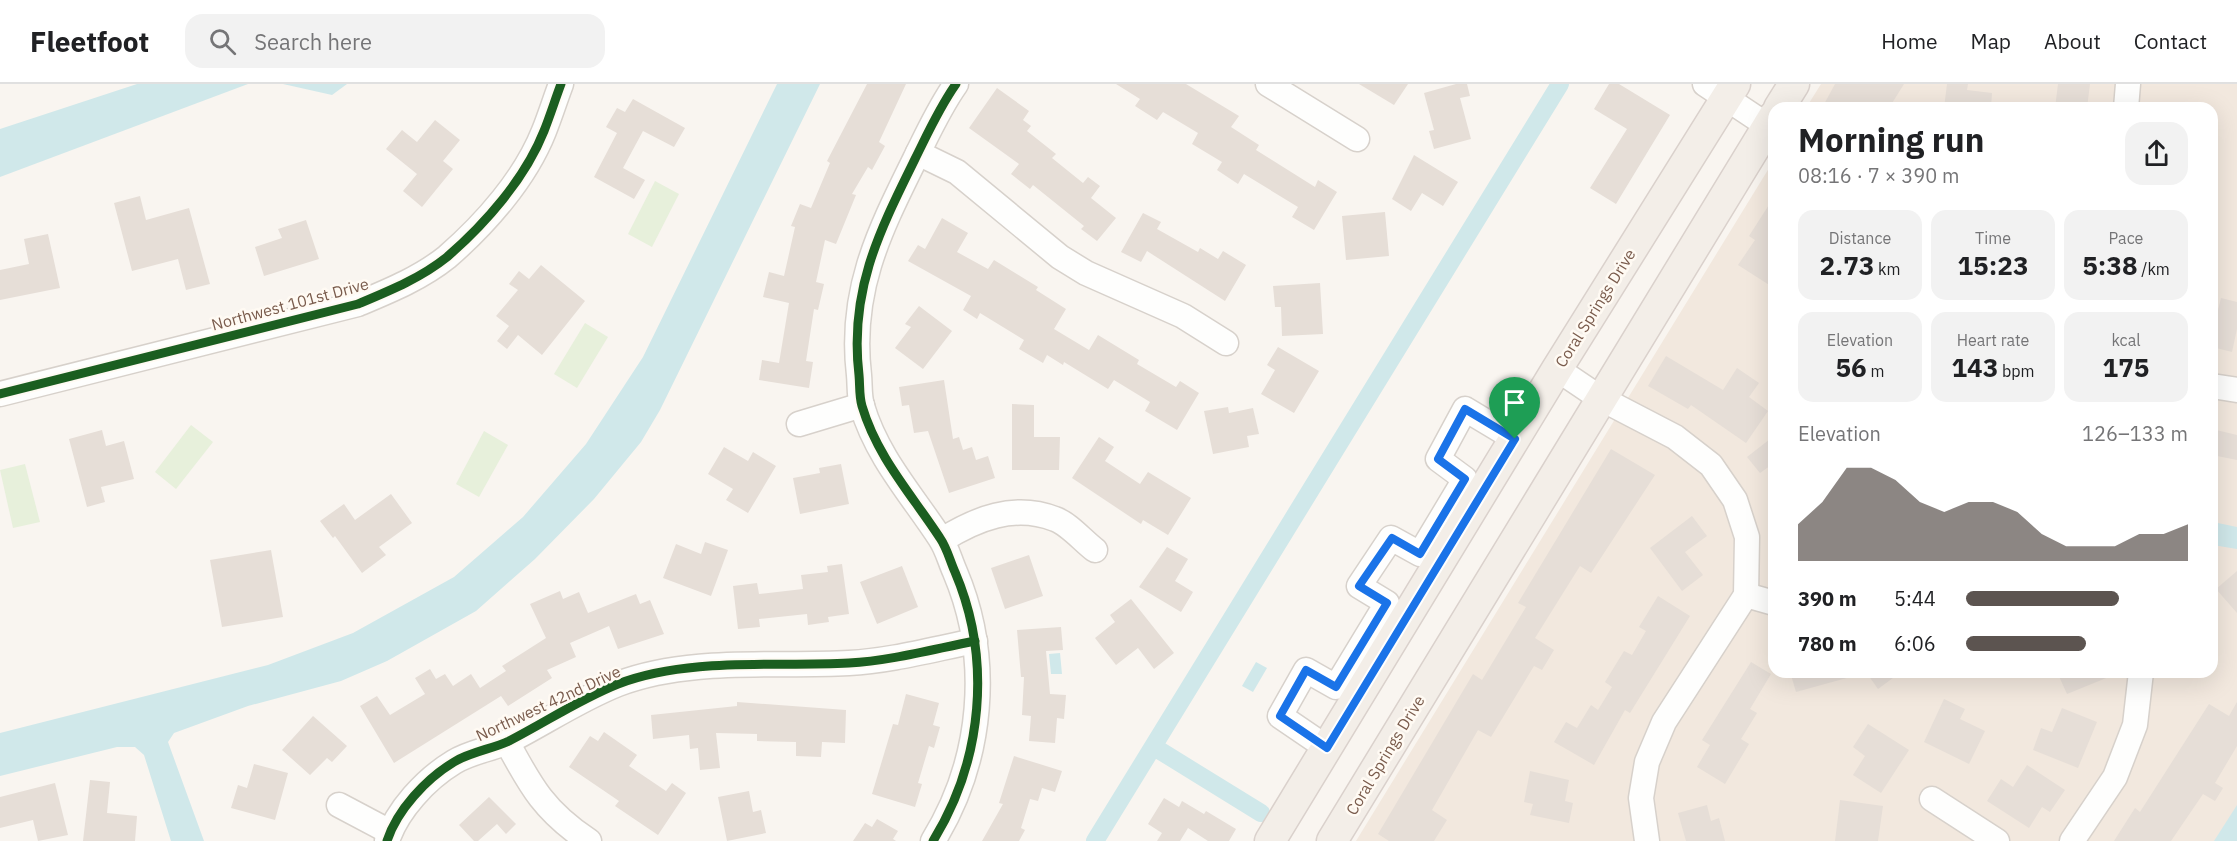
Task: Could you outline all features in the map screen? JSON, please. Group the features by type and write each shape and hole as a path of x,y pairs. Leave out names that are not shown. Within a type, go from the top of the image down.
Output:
{"main road":[{"name":"Coral Springs Drive","path":"1783,102 1794,84"},
{"name":"Coral Springs Drive","path":"1270,841 1327,748 1429,560 1515,439 1722,88"},
{"name":"Coral Springs Drive","path":"1332,841 1600,398 1768,127"}],"street":[{"name":"Northwest 101st Drive","path":"0,394 358,304 399,287 446,258 485,219 518,178 544,133 561,84"},
{"path":"933,841 965,778 975,725 979,687 975,641 966,598 942,540 880,452 862,405 855,343 862,287 878,234 940,106 956,84"},
{"path":"1268,84 1357,139"},
{"path":"2126,102 2128,84"},
{"path":"1722,88 1768,114"},
{"path":"918,153 957,172 1060,257 1086,273 1183,316 1226,344"},
{"path":"1557,369 1600,398 1675,437 1711,465 1735,500 1747,537 1746,595 1664,722 1647,762 1641,798 1644,840"},
{"path":"2218,387 2237,390"},
{"path":"800,424 862,405"},
{"path":"1327,748 1280,716 1306,670 1336,687 1387,603 1359,586 1392,538 1429,560 1465,479 1438,459 1465,409 1515,439"},
{"path":"942,540 970,523 1002,513 1029,514 1056,519 1095,550"},
{"path":"1746,595 1768,601"},
{"name":"Northwest 42nd Drive","path":"389,837 419,790 454,761 507,742 562,710 620,683 681,669 733,664 852,663 975,641"},
{"path":"2072,841 2115,777 2135,725 2140,678"},
{"path":"507,742 529,783 549,810 589,841"},
{"path":"1932,799 1997,841"},
{"path":"339,805 389,837"}],"shaded area":[{"path":"1821,84 2237,84 2237,841 1356,841 1768,170 1768,678 2218,678 2218,102 1810,102"}],"green space":[{"path":"655,181 679,194 652,247 628,234"},
{"path":"585,323 608,337 577,388 554,374"},
{"path":"191,425 213,442 176,489 155,472"},
{"path":"484,431 508,445 479,497 456,484"},
{"path":"25,464 40,522 13,528 0,470"}],"water":[{"path":"137,84 248,84 0,177 0,129"},
{"path":"283,84 347,84 332,95"},
{"path":"777,84 820,84 660,410 641,442 594,499 535,559 476,611 387,661 341,681 248,706 174,733 168,742 204,841 171,841 144,755 135,747 117,747 0,776 0,733 268,665 353,633 454,577 523,517 586,444 643,357"},
{"path":"2218,523 2237,527 2237,549 2218,546"},
{"path":"1060,653 1062,674 1051,674 1049,654"},
{"path":"1256,662 1267,668 1253,692 1242,686"},
{"path":"2237,805 2237,841 2214,841"}],"building":[{"path":"867,84 906,84 879,142 885,146 872,170 868,167 852,194 856,195 836,244 825,240 816,282 824,284 818,310 814,309 806,361 813,362 809,388 759,380 762,360 779,363 789,303 763,297 769,272 784,276 795,227 791,226 800,204 811,208 830,163 827,161"},
{"path":"1116,84 1186,84 1239,116 1231,127 1259,145 1256,150 1315,187 1318,180 1337,192 1314,230 1292,217 1298,207 1244,174 1238,184 1217,170 1222,162 1192,144 1198,133 1163,112 1157,120 1135,106 1140,99"},
{"path":"1359,84 1408,84 1394,105"},
{"path":"1456,84 1467,84 1470,96 1460,98 1471,139 1434,149 1429,131 1434,130 1424,93"},
{"path":"1609,84 1619,84 1670,115 1616,204 1590,188 1627,129 1594,109"},
{"path":"1835,84 1904,84 1893,102 1825,102"},
{"path":"1947,84 1968,84 1967,90 1992,93 1991,102 1945,102"},
{"path":"2058,84 2090,84 2088,102 2056,102"},
{"path":"997,88 1029,111 1023,120 1031,126 1027,131 1056,154 1052,158 1083,183 1088,177 1100,186 1091,198 1116,218 1097,241 1081,229 1084,226 1033,185 1030,189 1011,174 1019,164 969,128"},
{"path":"633,99 685,128 674,147 643,131 623,168 645,180 634,199 594,177 617,133 606,127 617,108 625,112"},
{"path":"435,120 460,140 443,161 453,169 422,207 403,191 417,174 386,149 402,130 417,142"},
{"path":"1414,155 1458,182 1443,206 1422,193 1411,211 1392,199"},
{"path":"140,196 146,220 189,208 210,284 186,290 178,259 132,271 114,203"},
{"path":"1768,206 1768,284 1738,265 1755,240 1749,236"},
{"path":"1385,212 1389,256 1346,260 1342,216"},
{"path":"1143,213 1161,222 1157,229 1198,252 1200,248 1218,259 1223,251 1246,265 1225,301 1147,251 1141,262 1121,252"},
{"path":"942,218 968,233 957,252 988,269 994,260 1038,287 1036,290 1066,309 1054,329 1089,350 1098,335 1139,360 1137,364 1176,387 1180,381 1199,393 1177,430 1145,411 1150,402 1114,380 1108,389 1064,362 1063,365 1047,355 1043,363 1019,349 1024,340 980,313 977,319 963,310 971,296 908,261 918,245 925,249"},
{"path":"306,220 319,259 264,276 255,247 282,238 278,229"},
{"path":"48,234 60,288 0,300 0,270 29,264 24,239"},
{"path":"541,265 585,301 542,355 518,335 507,349 497,341 509,326 496,316 518,290 509,284 519,271 529,279"},
{"path":"1320,283 1323,334 1282,336 1281,307 1275,307 1273,286"},
{"path":"2221,298 2237,302 2237,329 2232,352 2218,348 2218,310"},
{"path":"919,306 952,331 923,369 895,348 911,327 905,324"},
{"path":"1278,347 1319,371 1294,413 1261,394 1275,370 1267,365"},
{"path":"1666,356 1723,390 1737,368 1759,383 1749,397 1768,411 1746,443 1691,405 1688,409 1648,386"},
{"path":"944,380 953,439 959,437 963,450 972,447 976,460 988,456 995,478 949,493 928,431 914,433 909,405 902,406 899,387"},
{"path":"1012,404 1034,405 1034,437 1060,437 1059,470 1012,470"},
{"path":"1228,407 1229,413 1253,408 1259,434 1247,436 1249,447 1213,454 1204,411"},
{"path":"102,430 106,446 124,441 134,479 101,487 105,502 87,507 69,439"},
{"path":"2218,430 2237,435 2237,460 2218,456"},
{"path":"1099,437 1114,447 1105,461 1140,484 1148,472 1191,498 1168,535 1143,520 1141,524 1072,478"},
{"path":"1768,441 1768,467 1760,473 1747,457"},
{"path":"724,447 748,461 753,452 776,466 748,513 726,500 733,489 708,474"},
{"path":"1611,449 1655,475 1591,573 1580,566 1535,638 1554,650 1542,670 1534,666 1491,737 1478,730 1432,810 1447,820 1434,841 1389,841 1378,834 1473,674 1482,680 1526,607 1518,603"},
{"path":"841,464 849,504 800,514 793,478 820,473 819,468"},
{"path":"391,494 412,523 379,547 386,555 362,573 335,536 333,538 320,521 344,504 355,520"},
{"path":"1692,516 1707,536 1685,552 1703,575 1682,591 1650,548"},
{"path":"705,542 728,550 711,596 663,578 676,544 701,554"},
{"path":"1167,547 1188,559 1175,581 1193,592 1181,612 1139,587"},
{"path":"271,550 283,617 222,627 210,560"},
{"path":"1029,555 1043,596 1005,609 991,568"},
{"path":"842,564 849,614 828,617 829,622 808,625 807,614 759,619 760,627 738,629 733,586 757,583 759,594 803,589 801,575 828,572 827,566"},
{"path":"902,566 918,607 877,624 860,582"},
{"path":"2237,571 2237,613 2218,591 2218,587"},
{"path":"560,591 563,599 579,592 588,613 636,594 640,604 650,600 664,634 618,649 609,626 570,643 576,657 547,670 552,678 508,706 501,696 394,763 360,706 377,696 390,715 425,694 415,678 430,669 436,679 445,674 453,686 471,674 480,688 506,671 502,666 546,638 530,604"},
{"path":"1658,596 1690,616 1630,713 1625,710 1594,765 1554,742 1566,722 1577,728 1591,705 1598,710 1612,687 1605,682 1624,651 1632,655 1646,631 1639,627"},
{"path":"1131,599 1174,653 1154,669 1138,648 1116,665 1095,638 1115,622 1110,615"},
{"path":"1061,627 1063,650 1046,651 1050,694 1066,695 1064,719 1057,718 1055,743 1029,741 1031,716 1022,715 1024,677 1021,677 1017,630"},
{"path":"1751,662 1768,672 1769,678 1750,709 1757,713 1741,739 1749,744 1725,784 1697,767 1710,745 1702,740"},
{"path":"1792,678 1847,678 1796,692"},
{"path":"1870,678 1893,678 1878,689"},
{"path":"2060,678 2106,678 2067,694"},
{"path":"906,694 939,703 933,725 940,727 934,748 929,746 918,783 922,784 915,807 872,794 893,724 898,725"},
{"path":"1944,699 1965,709 1960,719 1985,731 1969,764 1924,742"},
{"path":"737,702 846,710 845,743 822,742 821,757 796,756 796,742 757,741 757,734 716,733 720,768 700,770 698,748 690,749 689,735 653,739 651,715 737,706"},
{"path":"2237,702 2237,746 2215,783 2223,788 2215,801 2203,794 2171,841 2114,841 2135,808 2140,812 2209,704 2229,716"},
{"path":"2062,708 2097,722 2078,768 2033,750 2041,728 2052,732"},
{"path":"313,716 347,746 332,762 327,758 310,775 282,750"},
{"path":"1868,724 1909,750 1881,793 1853,775 1865,756 1853,747"},
{"path":"604,732 637,755 629,766 666,791 672,783 686,793 658,835 615,806 619,801 569,767 590,736 598,741"},
{"path":"1014,756 1062,771 1055,792 1042,788 1038,801 1030,799 1021,828 1025,830 1019,841 982,841 1003,804 999,803"},
{"path":"254,764 288,773 275,820 231,808 238,785 247,788"},
{"path":"2027,765 2065,790 2050,812 2042,807 2029,828 1987,801 2001,779 2013,787"},
{"path":"1530,771 1569,780 1565,801 1573,803 1569,823 1530,815 1533,804 1524,802"},
{"path":"90,780 110,782 107,813 137,816 135,841 83,841"},
{"path":"55,783 68,835 38,841 33,820 0,828 0,797"},
{"path":"749,791 753,812 761,810 766,833 727,841 718,797"},
{"path":"489,797 516,824 506,834 497,824 478,841 474,841 459,825"},
{"path":"1164,798 1179,807 1182,801 1204,814 1206,811 1236,829 1229,841 1208,841 1188,828 1180,841 1157,841 1162,833 1148,824"},
{"path":"1840,800 1883,806 1878,841 1835,841"},
{"path":"1707,805 1711,821 1719,818 1725,841 1686,841 1678,813"},
{"path":"877,819 898,831 893,839 896,841 853,841 865,823 872,827"}],"waterway":[{"path":"1095,841 1560,84"},
{"path":"1154,747 1261,813"}],"cycle path":[{"path":"0,394 358,304 416,278 447,257 503,200 536,149 561,84"},
{"path":"933,841 950,810 963,777 972,743 977,709 974,639 967,605 945,546 896,475 869,425 860,398 857,345 858,316 863,289 879,237 929,130 956,84"},
{"path":"387,841 405,807 423,786 443,769 467,756 509,741 618,684 674,670 703,667 865,662 975,641"}],"route":[{"path":"1465,409 1515,439 1327,748 1280,716 1306,670 1336,687 1387,603 1359,586 1392,538 1420,554 1465,479 1438,459 1465,409"}]}
